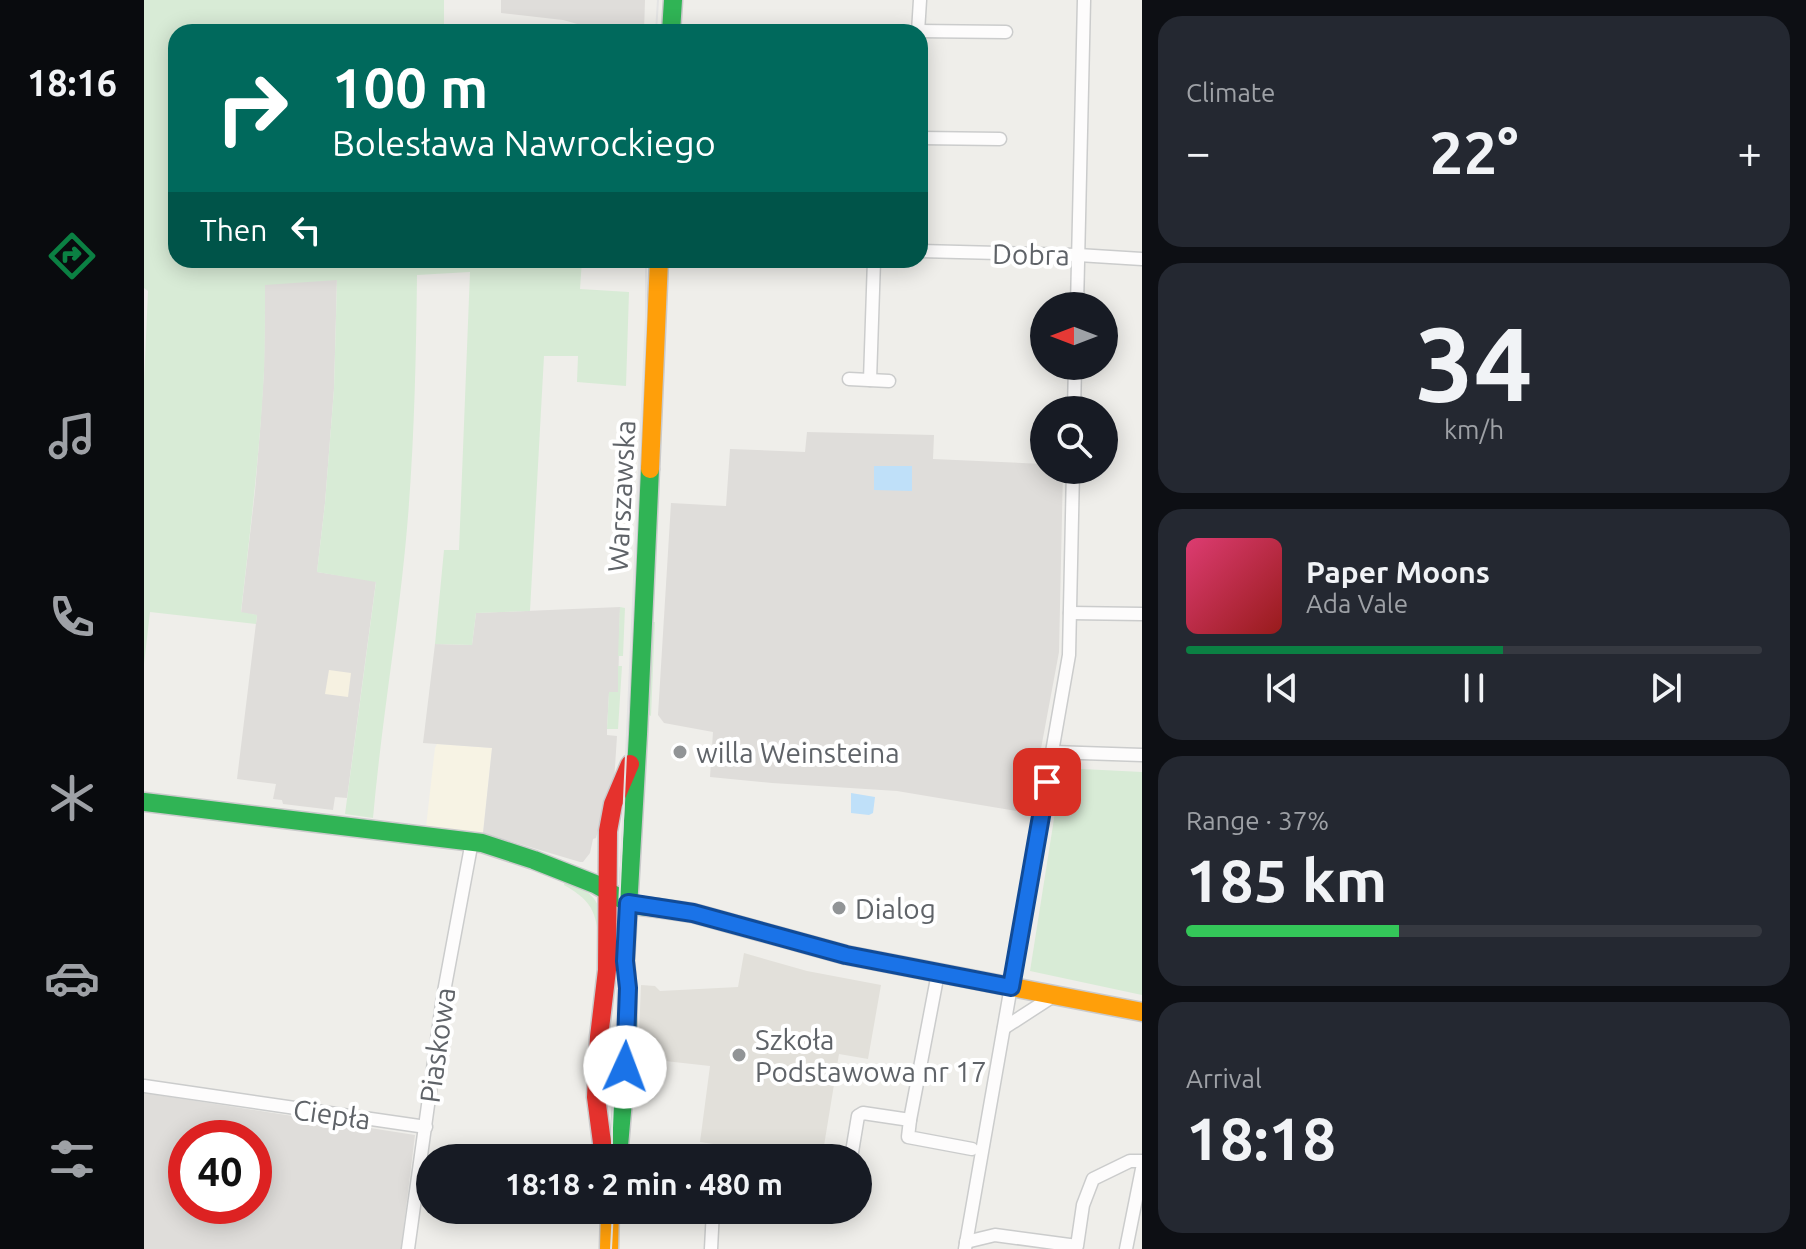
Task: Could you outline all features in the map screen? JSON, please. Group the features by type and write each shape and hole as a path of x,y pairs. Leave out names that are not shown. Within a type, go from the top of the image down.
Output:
{"main road":[{"path":"672,24 673,0"},
{"name":"Warszawska","path":"619,1144 628,988 625,961 659,268"},
{"name":"Warszawska","path":"602,1144 596,1097 606,982 607,840 610,813 631,764 638,734"},
{"path":"144,802 472,841 563,872 607,890 628,903 693,913 846,955 1142,1012"},
{"path":"563,872 581,871 591,866 600,857 607,840"},
{"path":"609,1249 610,1224"}],"street":[{"path":"918,24 920,0"},
{"path":"1077,292 1084,0"},
{"path":"928,32 1006,32"},
{"path":"928,138 1000,139"},
{"name":"Dobra","path":"928,251 1142,259"},
{"path":"870,380 874,268"},
{"path":"849,379 889,381"},
{"path":"965,1246 1069,655 1073,484"},
{"path":"1070,613 1142,614"},
{"path":"1052,752 1142,755"},
{"name":"Piaskowa","path":"408,1249 443,997 472,841"},
{"path":"938,973 908,1137 972,1149"},
{"path":"1004,1028 1055,995"},
{"name":"Ciepła","path":"144,1086 426,1127"},
{"path":"854,1144 860,1113 910,1120"},
{"path":"965,1246 995,1235 1025,1244 1077,1246 1083,1205 1093,1179 1130,1161 1142,1161"},
{"path":"1126,1249 1142,1169"},
{"path":"711,1249 712,1224"}],"shaded area":[{"path":"501,0 645,0 644,24 577,24 501,13"},
{"path":"337,279 334,389 317,572 376,581 347,798 335,797 333,810 283,804 282,800 273,799 276,784 237,779 257,615 241,613 260,430 265,284"},
{"path":"807,432 934,435 933,459 1030,463 1030,484 1063,484 1059,652 1029,813 897,791 710,777 713,732 664,723 658,715 671,503 726,506 730,449 805,452"},
{"path":"620,607 618,692 609,693 607,729 607,735 617,736 614,782 590,853 580,862 483,833 492,748 423,743 435,644 472,645 476,613"},
{"path":"437,744 492,748 483,833 426,827"},
{"name":"Szkoła Podstawowa nr 17","path":"744,953 807,971 881,985 868,1059 839,1054 824,1144 700,1142 710,1066 638,1058 641,985 655,986 660,991 738,987"},
{"path":"144,1093 415,1135 401,1249 144,1249"}],"green space":[{"path":"144,0 444,0 444,24 168,24 168,268 581,268 580,289 629,292 626,386 577,382 578,356 544,356 530,611 476,613 472,645 435,644 444,550 459,550 470,272 417,275 408,516 373,818 345,814 376,582 317,572 334,389 337,280 265,285 262,402 241,612 257,615 256,624 150,612 144,664 144,382 148,291 144,288"},
{"path":"620,607 625,608 623,656 618,656"},
{"path":"653,622 651,716 646,713 650,625"},
{"path":"618,666 622,666 618,729 607,729 609,692 618,692"},
{"path":"1062,768 1142,772 1142,995 1030,971"},
{"path":"565,880 588,893 598,906 600,950 592,911 583,898 564,885"}],"sand":[{"path":"329,670 351,673 348,697 325,694"}],"water":[{"path":"874,466 912,466 912,491 874,490"},
{"path":"851,793 875,797 873,813 851,813"}],"tram line":[{"path":"656,24 658,0"},
{"path":"612,1144 617,952 646,268"},
{"path":"611,1249 612,1224"}],"traffic: fast":[{"path":"672,24 673,0"},
{"path":"619,1144 627,1034 625,961 650,469"},
{"path":"144,802 482,843 595,884 632,905 658,908"}],"traffic: slow":[{"path":"650,469 659,268"},
{"path":"658,908 693,913 846,955 1142,1012"},
{"path":"609,1249 610,1224"}],"traffic: jam":[{"path":"602,1144 596,1097 607,970 608,831 613,804 630,764"}],"place":[{"name":"willa Weinsteina","path":"680,752"},
{"name":"Dialog","path":"839,908"},
{"name":"Szkoła Podstawowa nr 17","path":"739,1055"}],"route":[{"path":"625,1067 628,903 693,913 846,955 1011,987 1047,782"}]}
